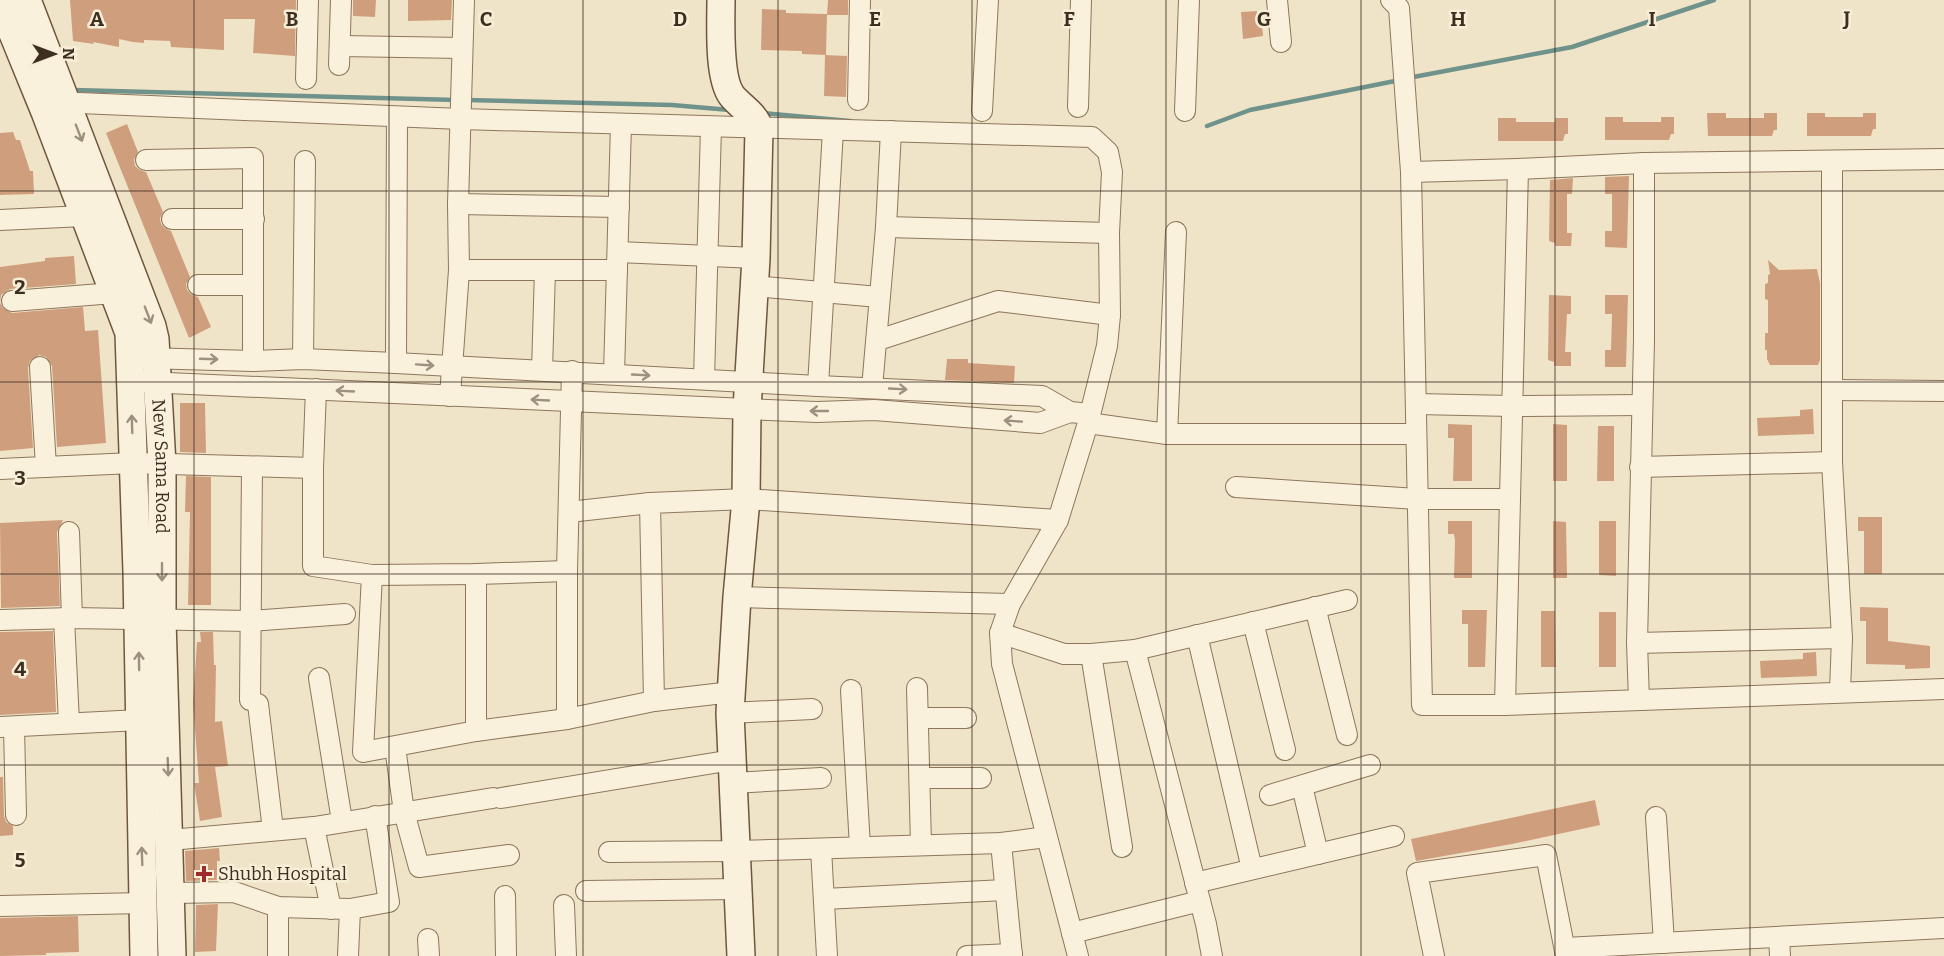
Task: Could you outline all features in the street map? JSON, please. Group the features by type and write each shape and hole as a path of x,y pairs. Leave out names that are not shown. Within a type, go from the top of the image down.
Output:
{"main road":[{"name":"New Sama Road","path":"27,0 152,326 158,371 162,465 140,720 144,956"},
{"path":"721,0 721,58 731,95 758,124 756,258 748,382 746,499 731,702 741,956"},
{"name":"New Sama Road","path":"0,2 5,28 41,101 129,333 133,464 170,840 172,956"}],"street":[{"path":"306,79 308,0"},
{"path":"341,0 339,55 462,48"},
{"path":"450,396 459,270 458,204 464,0"},
{"path":"858,100 860,0"},
{"path":"982,111 988,0"},
{"path":"1078,107 1081,0"},
{"path":"1185,111 1189,0"},
{"path":"1277,0 1281,42"},
{"path":"1391,0 1399,8 1411,172 1422,705 1505,705 1944,688"},
{"path":"41,101 398,117 461,114 621,124 711,127 758,124 832,130 1092,137 1108,152 1112,172 1109,233 1110,315 1107,346 1089,418 1058,520 1010,604 1000,633 1002,664 1078,956"},
{"path":"396,363 398,117"},
{"path":"614,374 621,124"},
{"path":"704,379 711,127"},
{"path":"818,386 832,130"},
{"path":"872,388 878,340 891,131"},
{"path":"146,160 253,158 253,361"},
{"path":"1411,172 1644,163 1944,159"},
{"path":"303,359 305,161"},
{"path":"1832,162 1832,462 1842,638 1840,691"},
{"path":"1639,700 1637,643 1644,340 1644,163"},
{"path":"1505,705 1518,169"},
{"path":"458,204 619,207"},
{"path":"0,220 84,216"},
{"path":"172,219 254,219"},
{"path":"886,227 1109,233"},
{"path":"1167,434 1176,232"},
{"path":"459,270 545,270 618,261 707,256 756,258"},
{"path":"542,370 545,270"},
{"path":"198,285 253,285"},
{"path":"754,286 879,297"},
{"path":"12,301 114,293"},
{"path":"878,340 998,301 1110,315"},
{"path":"158,371 253,361 303,359 572,371 818,386 1042,396 1070,412 1089,418 1167,434 1416,434"},
{"path":"40,367 46,467"},
{"path":"130,370 158,371 316,389 817,412 874,410 1040,423 1070,412"},
{"path":"567,719 567,571 572,371"},
{"path":"316,389 313,566 372,575 567,571"},
{"path":"1832,390 1944,391"},
{"path":"1416,404 1642,405"},
{"path":"1640,467 1832,462"},
{"path":"0,469 133,464 313,468"},
{"path":"252,467 250,621 254,702 273,830"},
{"path":"1236,487 1418,499 1510,498"},
{"path":"569,512 650,503 746,499 1058,520"},
{"path":"650,503 654,701"},
{"path":"69,532 69,723"},
{"path":"476,574 476,731"},
{"path":"372,575 363,752 476,731 567,719 654,701 731,702 812,710"},
{"path":"737,597 1010,604"},
{"path":"1000,633 1064,654 1135,650 1347,600"},
{"path":"1315,607 1347,735"},
{"path":"0,620 68,618 250,621 345,614"},
{"path":"1253,622 1285,750"},
{"path":"1197,635 1252,869"},
{"path":"1637,643 1842,638"},
{"path":"1135,650 1212,956"},
{"path":"1091,654 1122,847"},
{"path":"319,678 342,821"},
{"path":"917,688 921,845"},
{"path":"851,690 860,847"},
{"path":"918,718 966,718"},
{"path":"16,815 7,728 140,720"},
{"path":"395,747 404,812 419,867 509,855"},
{"path":"1270,795 1370,765"},
{"path":"170,840 315,827 497,798 733,771 821,778"},
{"path":"920,778 981,778"},
{"path":"1302,786 1318,854"},
{"path":"171,893 234,892 278,907 340,909 389,902 375,816"},
{"path":"1656,817 1664,943"},
{"path":"315,827 340,909 348,956"},
{"path":"1072,933 1197,892 1252,869 1394,836"},
{"path":"609,852 736,851 1001,843 1046,837"},
{"path":"967,956 1012,955 1001,843"},
{"path":"821,849 827,956"},
{"path":"1434,956 1418,873 1546,855 1566,952 1664,943 1779,946 1944,928"},
{"path":"586,891 738,889"},
{"path":"824,898 1005,890"},
{"path":"505,896 506,956"},
{"path":"0,906 144,903"},
{"path":"564,905 566,956"},
{"path":"278,907 278,956"}],"building":[{"path":"70,0 296,0 295,56 253,53 255,19 224,19 224,50 171,47 170,41 144,40 144,43 119,39 119,47 73,41"},
{"path":"353,0 376,0 375,17 353,16"},
{"path":"408,0 452,0 451,20 408,21"},
{"path":"828,0 848,0 848,15 827,15"},
{"path":"762,9 786,10 786,13 827,14 826,55 802,54 802,51 761,50"},
{"path":"1257,11 1257,14 1261,13 1263,36 1243,39 1241,12"},
{"path":"825,55 847,56 846,97 824,96"},
{"path":"1707,113 1726,113 1726,118 1764,118 1764,113 1777,113 1777,130 1774,130 1772,136 1708,136"},
{"path":"1807,113 1825,113 1825,117 1863,117 1863,113 1876,113 1876,129 1873,129 1871,136 1807,136"},
{"path":"1605,117 1623,117 1623,122 1661,122 1661,117 1674,117 1674,134 1671,134 1669,140 1605,140"},
{"path":"1498,118 1516,118 1516,122 1555,122 1555,118 1568,118 1568,134 1565,134 1563,141 1498,141"},
{"path":"127,124 138,152 134,160 135,166 146,172 163,212 160,218 161,224 171,231 190,277 186,284 187,290 198,297 211,327 189,338 106,133"},
{"path":"13,132 16,140 20,140 30,171 33,171 34,194 0,195 0,133"},
{"path":"1629,176 1627,248 1605,247 1605,231 1612,231 1612,194 1605,194 1605,177"},
{"path":"1573,178 1572,194 1567,194 1567,233 1572,233 1571,246 1555,246 1555,243 1549,241 1550,180"},
{"path":"74,256 76,284 10,289 1,295 0,303 0,267 45,261 45,258"},
{"path":"1768,260 1779,270 1817,269 1820,283 1820,360 1818,365 1770,365 1767,359 1765,333 1768,333 1768,300 1765,299 1765,284 1768,283 1770,274"},
{"path":"1549,295 1571,296 1571,314 1567,314 1565,352 1571,352 1571,366 1554,366 1554,362 1548,360"},
{"path":"1605,295 1628,295 1626,367 1605,367 1605,350 1611,350 1612,314 1605,314"},
{"path":"0,303 3,308 12,313 83,307 85,331 98,330 106,443 57,447 52,366 46,357 39,355 30,361 28,368 33,448 0,451"},
{"path":"947,359 968,359 968,363 1015,366 1014,383 945,380"},
{"path":"180,403 205,403 206,453 180,452"},
{"path":"1813,409 1814,434 1758,436 1757,418 1800,416 1800,410"},
{"path":"1448,424 1472,425 1472,481 1453,481 1454,438 1448,438"},
{"path":"1553,424 1567,425 1567,481 1553,481"},
{"path":"1598,426 1614,426 1614,481 1597,481"},
{"path":"186,476 211,477 211,605 188,605 190,512 185,512"},
{"path":"1858,517 1882,517 1882,574 1864,574 1864,531 1858,531"},
{"path":"63,520 57,532 60,606 1,608 0,523"},
{"path":"1448,521 1472,521 1472,578 1454,578 1455,541 1454,534 1448,534"},
{"path":"1553,521 1566,522 1567,578 1553,578"},
{"path":"1599,521 1616,521 1616,576 1599,575"},
{"path":"1860,607 1888,608 1888,641 1930,646 1930,668 1905,669 1905,665 1866,664 1866,621 1860,621"},
{"path":"1462,610 1487,610 1485,667 1468,667 1468,624 1462,624"},
{"path":"1541,611 1555,611 1556,667 1541,667"},
{"path":"1599,612 1616,612 1616,667 1599,667"},
{"path":"53,631 56,712 0,715 0,632"},
{"path":"200,632 213,632 214,665 216,665 215,722 222,721 228,766 215,767 222,817 200,821 194,783 199,783 193,703 197,642 201,642"},
{"path":"1816,652 1817,676 1761,678 1760,661 1803,659 1803,653"},
{"path":"0,777 3,777 4,816 6,822 13,826 13,835 0,836"},
{"path":"1595,800 1600,825 1416,861 1411,839"},
{"path":"219,848 220,861 217,861 217,880 186,881 185,851"},
{"path":"218,904 216,951 195,952 196,905"},
{"path":"78,916 79,952 0,956 0,918"}],"waterway":[{"path":"1408,78 1572,47 1714,0"},
{"path":"1207,126 1250,110 1400,80"},
{"path":"73,90 457,100"},
{"path":"466,100 672,105 730,110"},
{"path":"762,113 850,121"}],"place":[{"name":"Shubh Hospital","path":"204,874"}]}
